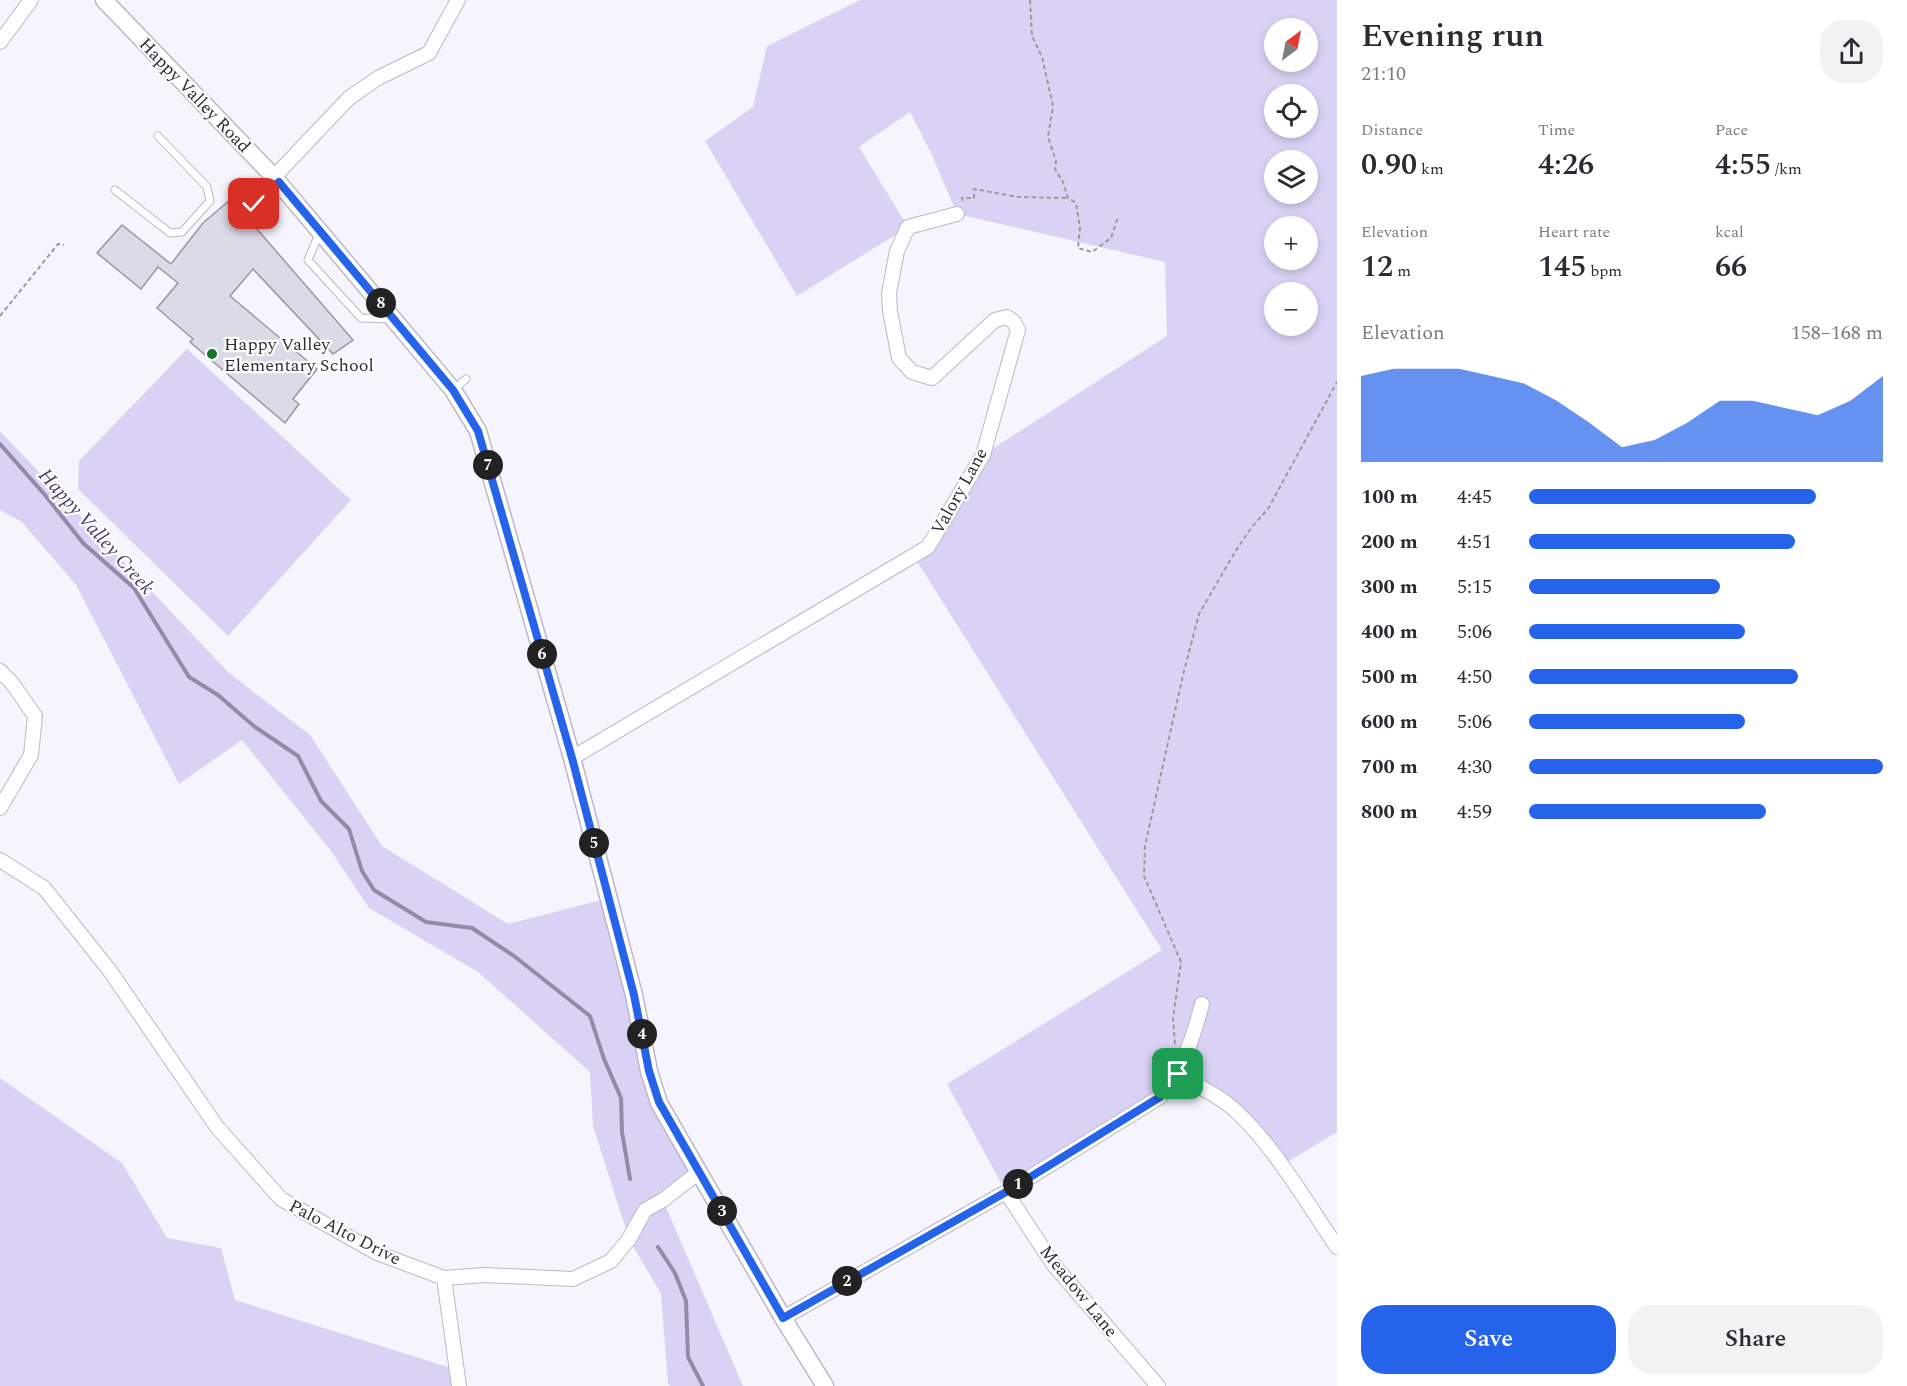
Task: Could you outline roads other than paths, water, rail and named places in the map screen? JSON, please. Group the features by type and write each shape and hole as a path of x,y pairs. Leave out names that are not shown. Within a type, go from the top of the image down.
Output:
{"street":[{"path":"0,42 31,0"},
{"name":"Happy Valley Road","path":"104,0 277,179 453,390 478,431 572,758 634,995 649,1071 659,1102 783,1318 825,1386"},
{"path":"277,179 349,98 378,78 429,53 458,0"},
{"name":"Valory Lane","path":"572,758 927,547 983,455 1018,330 1014,322 1007,317 995,320 932,378 912,372 899,358 890,311 889,292 897,251 908,227 957,214"},
{"path":"0,671 12,683 35,716 31,755 0,808"},
{"name":"Palo Alto Drive","path":"0,860 44,888 110,971 218,1127 281,1199 377,1253 444,1278 485,1275 573,1279 611,1261 629,1239 645,1210 663,1200 699,1172"},
{"path":"783,1318 1006,1192 1160,1097 1178,1074 1194,1034 1202,1004"},
{"path":"1178,1074 1226,1103 1251,1127 1337,1247"},
{"name":"Meadow Lane","path":"1006,1192 1053,1264 1158,1386"},
{"path":"444,1278 459,1386"}],"lane":[{"path":"115,190 170,233 182,232 210,201 207,187 158,136"},
{"path":"320,231 308,260 361,318 394,319"},
{"path":"453,390 466,379"}],"waterway":[{"name":"Happy Valley Creek","path":"0,444 83,543 134,588 189,677 218,695 255,727 298,756 321,801 349,829 362,871 374,890 426,922 472,928 514,956 590,1016 604,1059 621,1098 622,1132 630,1179"},
{"name":"Happy Valley Creek","path":"658,1247 675,1273 686,1301 688,1357 703,1386"}],"place":[{"name":"Happy Valley Elementary School","path":"212,354"}]}
